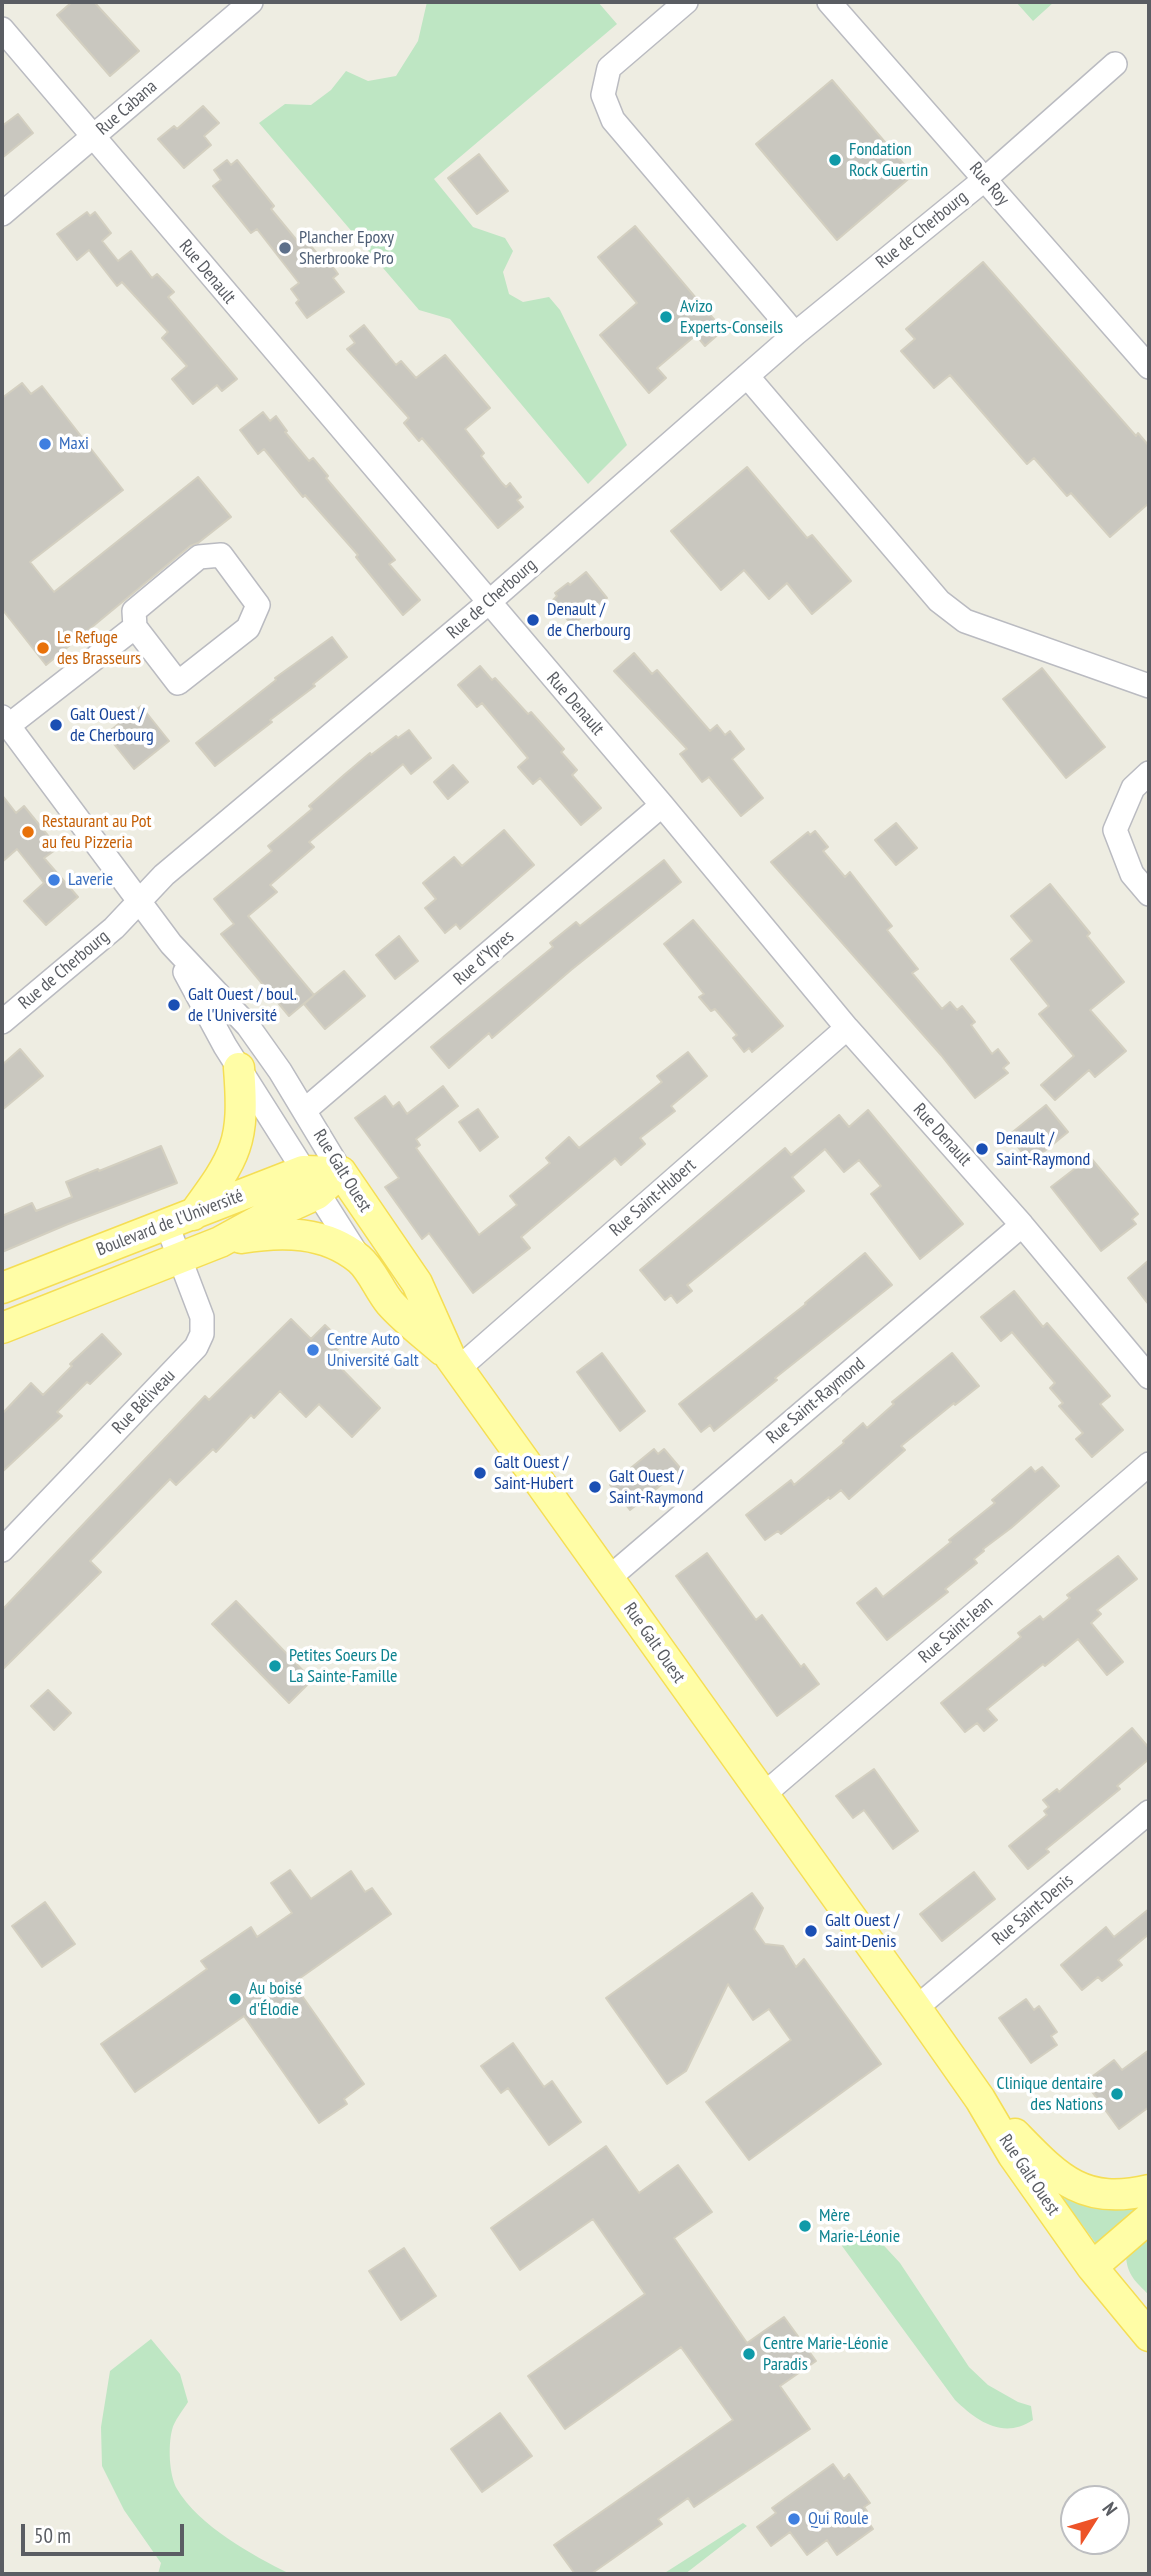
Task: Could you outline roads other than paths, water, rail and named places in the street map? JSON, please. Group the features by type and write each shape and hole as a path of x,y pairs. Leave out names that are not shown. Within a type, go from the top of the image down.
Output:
{"main road":[{"path":"180,1220 222,1175 233,1155 241,1130 239,1068"},
{"path":"220,1242 262,1219 310,1183 341,1172"},
{"name":"Rue Galt Ouest","path":"341,1172 417,1283 454,1363 916,2008 980,2099 1013,2155 1092,2267 1149,2336"},
{"name":"Boulevard de l'Université","path":"2,1287 180,1220 310,1183"},
{"path":"220,1242 272,1233 303,1235 324,1240 361,1260 391,1304 454,1363"},
{"name":"Boulevard de l'Université","path":"2,1328 220,1242"},
{"path":"980,2099 1050,2168 1080,2190 1108,2195 1149,2190"},
{"path":"1092,2267 1149,2218"}],"street":[{"name":"Rue Cabana","path":"2,214 251,2"},
{"path":"686,2 609,68 603,95 613,120 795,334"},
{"name":"Rue Roy","path":"829,2 1149,367"},
{"name":"Rue Denault","path":"2,29 662,805 847,1028 1023,1225 1149,1377"},
{"name":"Rue de Cherbourg","path":"2,1022 114,928 164,875 488,603 795,334 985,179 1115,64"},
{"path":"747,376 939,601 965,621 1149,685"},
{"path":"221,555 258,605 248,628 178,683 135,627 134,611 199,557 221,555"},
{"path":"5,722 135,627"},
{"name":"Rue Galt Ouest","path":"5,722 171,944 248,1026 305,1110 341,1172"},
{"path":"1149,774 1133,788 1115,830 1132,874 1149,894"},
{"name":"Rue d'Ypres","path":"305,1110 322,1099 662,805"},
{"name":"Rue Galt Ouest","path":"171,944 239,1068 361,1260"},
{"name":"Rue Saint-Hubert","path":"454,1363 847,1028"},
{"name":"Rue Béliveau","path":"2,1550 196,1347 202,1335 202,1317 181,1258 180,1220"},
{"name":"Rue Saint-Raymond","path":"609,1578 1023,1225"},
{"name":"Rue Saint-Jean","path":"762,1796 1149,1464"},
{"name":"Rue Saint-Denis","path":"916,2008 1149,1812"}],"place":[{"name":"Fondation Rock Guertin","path":"835,160"},
{"name":"Plancher Epoxy Sherbrooke Pro","path":"285,248"},
{"name":"Avizo Experts-Conseils","path":"666,317"},
{"name":"Maxi","path":"45,444"},
{"name":"Denault / de Cherbourg","path":"533,620"},
{"name":"Le Refuge des Brasseurs","path":"43,648"},
{"name":"Galt Ouest / de Cherbourg","path":"56,725"},
{"name":"Restaurant au Pot au feu Pizzeria","path":"28,832"},
{"name":"Laverie","path":"54,880"},
{"name":"Galt Ouest / boul. de l'Université","path":"174,1005"},
{"name":"Denault / Saint-Raymond","path":"982,1149"},
{"name":"Centre Auto Université Galt","path":"313,1350"},
{"name":"Galt Ouest / Saint-Hubert","path":"480,1473"},
{"name":"Galt Ouest / Saint-Raymond","path":"595,1487"},
{"name":"Petites Soeurs De La Sainte-Famille","path":"275,1666"},
{"name":"Galt Ouest / Saint-Denis","path":"811,1931"},
{"name":"Au boisé d'Élodie","path":"235,1999"},
{"name":"Clinique dentaire des Nations","path":"1117,2094"},
{"name":"Mère Marie-Léonie","path":"805,2226"},
{"name":"Centre Marie-Léonie Paradis","path":"749,2354"},
{"name":"Qui Roule","path":"794,2519"}]}
